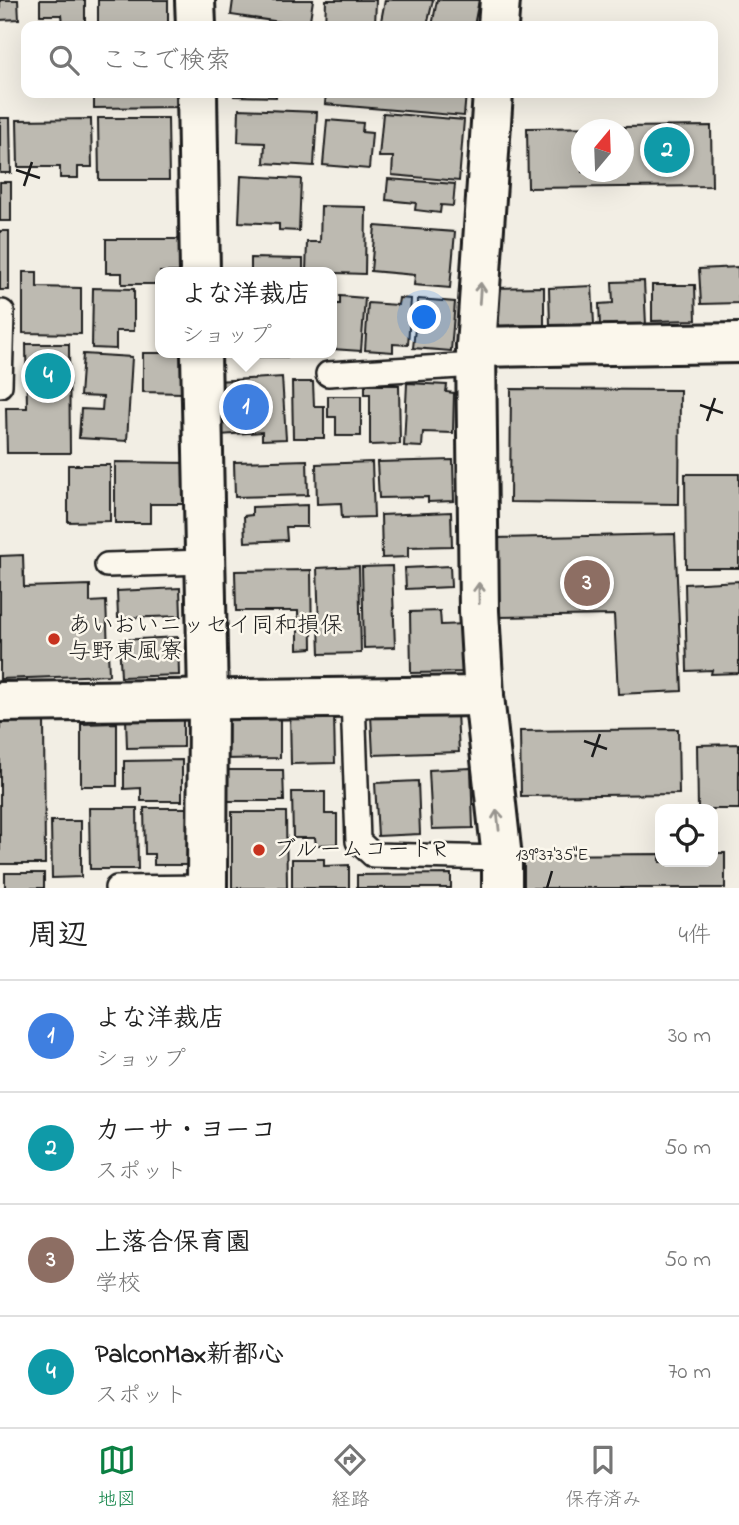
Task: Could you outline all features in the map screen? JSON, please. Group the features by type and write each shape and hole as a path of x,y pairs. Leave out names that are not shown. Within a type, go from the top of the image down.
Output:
{"street":[{"path":"195,0 195,21"},
{"path":"498,21 500,0"},
{"path":"197,98 200,267"},
{"path":"493,98 476,356 479,611 484,696 502,873"},
{"path":"476,356 739,343"},
{"path":"201,358 208,699 207,888"},
{"path":"0,702 484,696"}],"lane":[{"path":"0,312 0,385"},
{"path":"328,374 476,356"},
{"path":"107,565 205,562"},
{"path":"353,698 358,841 373,855 502,873"},
{"path":"117,888 207,888"}],"building":[{"path":"0,0 18,0 19,19 0,20"},
{"path":"40,0 85,0 85,21 63,21 62,15 40,15"},
{"path":"98,0 168,0 168,21 98,21"},
{"path":"233,0 313,0 310,21 274,21 231,15"},
{"path":"326,0 376,0 375,21 325,21"},
{"path":"385,0 433,0 428,21 381,21"},
{"path":"437,0 479,0 475,21 433,21"},
{"path":"94,98 180,98 180,107 94,108"},
{"path":"326,98 466,98 464,116 325,104"},
{"path":"239,109 317,112 314,166 264,163 265,143 238,142"},
{"path":"383,113 464,120 459,181 392,175 393,157 379,157"},
{"path":"0,118 10,118 11,173 0,173"},
{"path":"98,118 168,118 169,180 99,180"},
{"path":"91,119 92,167 78,167 78,178 60,178 60,167 18,167 17,120"},
{"path":"327,120 363,123 362,132 372,133 369,169 323,165"},
{"path":"711,126 712,186 528,188 527,128 571,128 571,182 634,182 634,127"},
{"path":"241,176 301,179 299,231 279,230 279,224 239,222"},
{"path":"388,179 455,184 453,206 441,205 440,213 415,210 416,203 386,200"},
{"path":"0,182 11,182 11,221 0,221"},
{"path":"321,206 366,207 365,274 337,273 337,267 306,267 307,242 320,242"},
{"path":"375,226 455,232 450,288 414,285 415,275 371,271"},
{"path":"0,231 9,231 9,290 0,290"},
{"path":"106,239 183,239 183,267 155,267 155,284 122,284 122,273 106,273"},
{"path":"251,258 303,259 303,267 251,267"},
{"path":"738,267 739,303 701,304 699,269"},
{"path":"23,272 37,272 37,287 81,288 81,334 23,333"},
{"path":"644,281 646,325 600,326 599,304 613,303 612,282"},
{"path":"652,285 695,285 696,320 652,321"},
{"path":"592,286 594,324 550,326 549,288"},
{"path":"544,287 544,325 494,326 493,288"},
{"path":"93,288 134,289 134,331 116,331 116,349 92,348"},
{"path":"340,296 365,298 361,351 337,349 337,304 340,304"},
{"path":"399,298 411,299 408,345 393,344 393,352 365,350 368,303 398,305"},
{"path":"418,299 455,302 451,351 413,348"},
{"path":"26,344 69,344 70,453 7,453 6,408 27,408"},
{"path":"143,353 155,353 155,358 183,358 182,393 143,392"},
{"path":"83,354 132,357 127,441 79,438 81,409 102,410 103,397 80,396"},
{"path":"282,377 286,439 262,440 262,432 220,435 217,381"},
{"path":"292,382 313,382 314,406 324,406 324,438 293,438"},
{"path":"407,383 447,385 446,392 454,393 453,433 423,432 422,447 404,446"},
{"path":"365,385 399,385 400,444 370,445 370,394 365,394"},
{"path":"511,389 680,390 679,504 510,502"},
{"path":"328,396 361,396 361,436 336,436 336,417 328,417"},
{"path":"307,460 308,495 235,497 234,462"},
{"path":"453,460 454,501 428,502 428,497 379,498 377,462"},
{"path":"115,462 191,463 191,504 150,504 150,523 115,523"},
{"path":"372,462 374,517 342,518 341,503 317,504 316,464"},
{"path":"68,465 110,465 110,521 68,522"},
{"path":"685,474 739,474 739,568 686,568"},
{"path":"307,505 307,527 286,527 287,540 245,542 244,516 252,515 252,507"},
{"path":"451,512 452,546 408,547 408,557 382,558 381,515"},
{"path":"675,534 682,691 618,694 614,615 498,617 496,538"},
{"name":"あいおいニッセイ同和損保 与野東風寮","path":"23,555 24,587 90,585 90,602 106,601 109,675 0,679 0,556"},
{"path":"359,566 361,653 320,654 317,568"},
{"path":"392,566 395,647 364,648 362,567"},
{"path":"450,566 451,587 406,589 405,568"},
{"path":"311,570 312,648 298,649 298,611 236,611 235,571"},
{"path":"739,581 739,673 687,671 685,584"},
{"path":"180,588 181,616 118,618 117,591"},
{"path":"440,611 441,625 466,624 468,672 411,673 410,612"},
{"path":"178,637 179,675 121,677 119,640"},
{"path":"223,707 280,709 280,758 225,759"},
{"path":"457,712 459,752 373,755 371,715"},
{"path":"290,714 334,714 335,763 291,764"},
{"path":"0,717 44,717 45,864 0,864"},
{"path":"183,717 183,747 127,748 126,718"},
{"path":"117,723 117,786 81,786 81,724"},
{"path":"678,729 679,794 521,796 520,731"},
{"path":"739,744 739,809 718,809 718,804 698,804 697,745"},
{"path":"182,760 182,801 141,801 141,788 124,789 124,761"},
{"path":"471,768 473,828 432,829 429,770"},
{"path":"227,770 283,770 284,801 228,801"},
{"path":"418,781 420,834 378,836 375,783"},
{"path":"292,792 325,792 325,814 337,814 337,844 316,845 315,838 293,838"},
{"path":"89,808 137,808 138,869 90,869"},
{"path":"144,808 191,808 191,865 154,865 154,854 145,854"},
{"name":"ブルームコートR","path":"232,812 286,812 287,888 232,888"},
{"path":"51,821 81,821 81,877 52,878"},
{"path":"718,853 725,853 725,888 524,888 524,855 655,854 655,867 718,867"},
{"path":"292,859 324,859 324,866 349,865 349,888 292,888"},
{"path":"5,873 44,873 44,888 5,888"},
{"path":"451,874 451,888 357,888 357,875"}],"place":[{"name":"カーサ・ヨーコ","path":"667,150"},
{"name":"PalconMax新都心","path":"48,376"},
{"name":"よな洋裁店","path":"246,407"},
{"name":"上落合保育園","path":"587,583"},
{"name":"あいおいニッセイ同和損保 与野東風寮","path":"54,639"},
{"name":"ブルームコートR","path":"259,850"}]}
